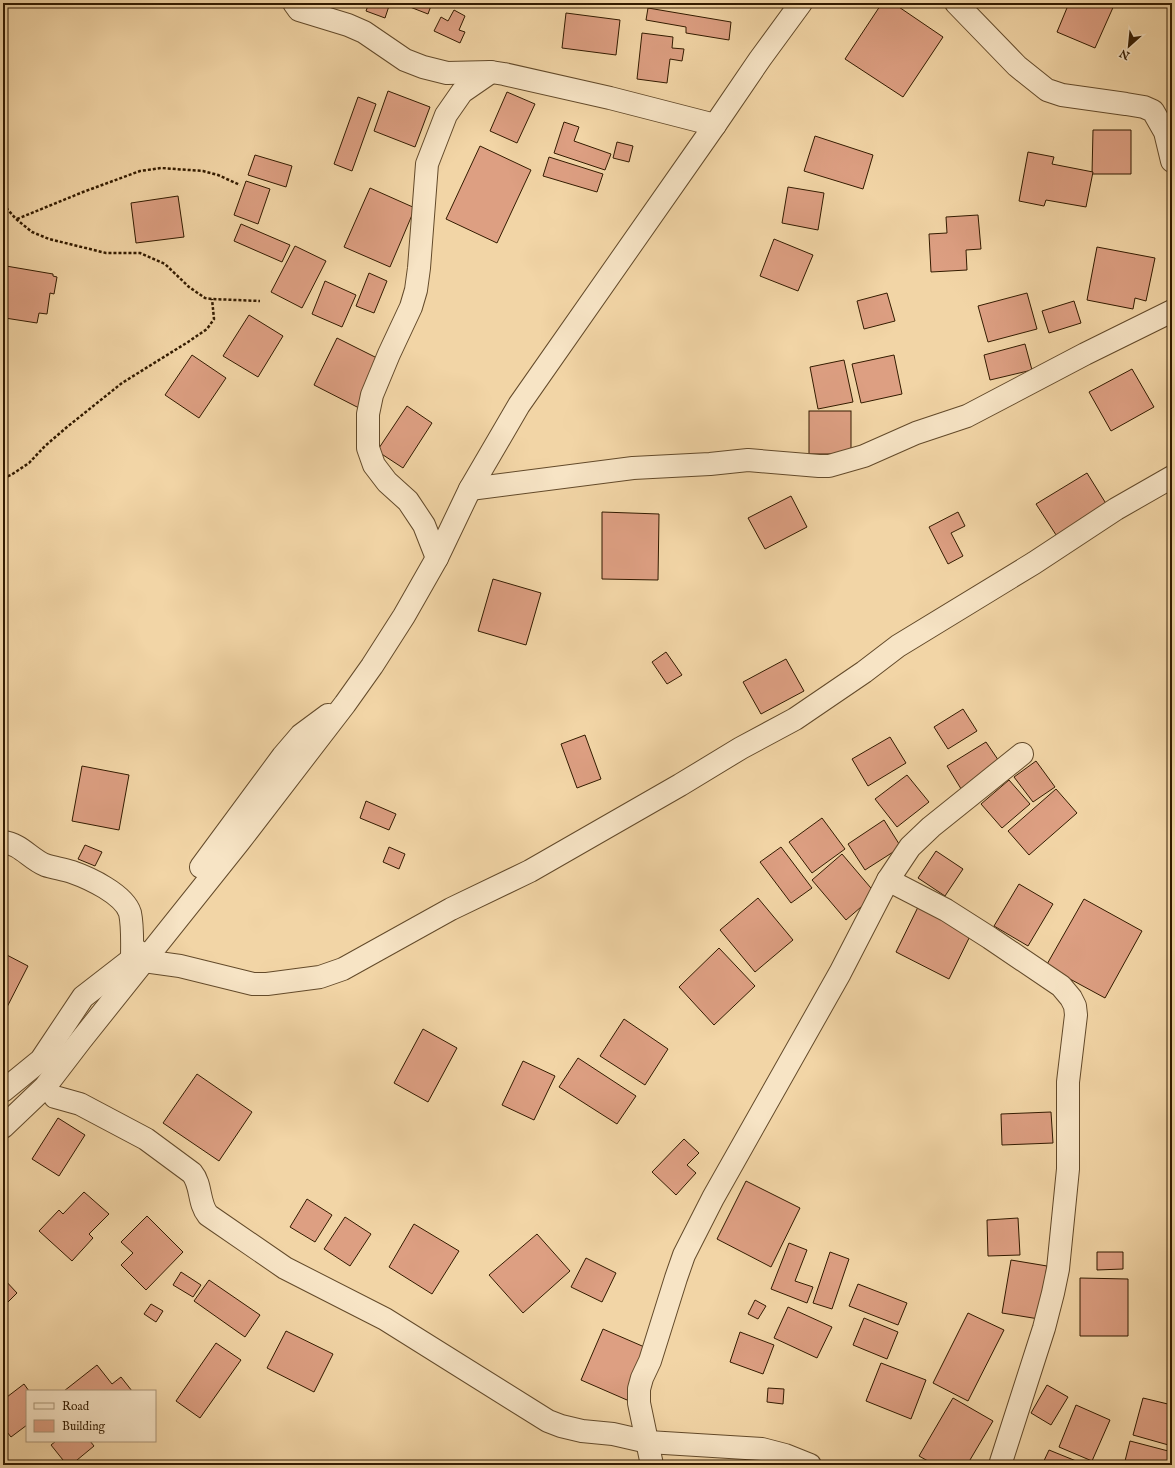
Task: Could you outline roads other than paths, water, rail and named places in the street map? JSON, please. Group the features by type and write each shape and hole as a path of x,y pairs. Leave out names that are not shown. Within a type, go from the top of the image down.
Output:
{"street":[{"path":"294,3 299,10 348,25 364,32 405,60 423,67 447,73 491,72 518,76 715,125"},
{"path":"3,1127 45,1087 81,1040 138,960 239,842 346,704 404,616 437,558 470,489 519,404 715,125 760,58 801,3"},
{"path":"956,3 1017,66 1046,90 1062,95 1144,107 1153,111 1165,132 1172,161"},
{"path":"437,558 424,524 408,502 387,482 374,466 368,448 368,414 372,395 411,307 416,290 420,268 427,164 446,115 462,92 491,72"},
{"path":"470,489 633,468 710,464 748,460 819,466 840,464 967,416 1172,311"},
{"path":"3,1091 41,1060 83,997 138,960 180,966 253,984 267,984 320,977 343,969 451,909 530,871 680,785 741,748 795,719 864,672 898,646 1034,563 1116,509 1172,477"},
{"path":"652,1465 639,1404 639,1389 642,1378 650,1361 684,1255 713,1198 840,972 888,880 910,847 931,827 1022,754"},
{"path":"3,842 15,844 46,865 83,877 117,895 129,912 138,960"},
{"path":"888,880 946,910 990,938 1061,986 1071,998 1075,1006 1076,1015 1068,1082 1068,1168 1058,1269 1044,1328 1000,1465"},
{"path":"54,1097 80,1104 146,1139 192,1173 196,1178 204,1210 208,1215 285,1268 385,1319 548,1421 582,1431 613,1434 648,1442 762,1449 785,1455 810,1465"}]}
